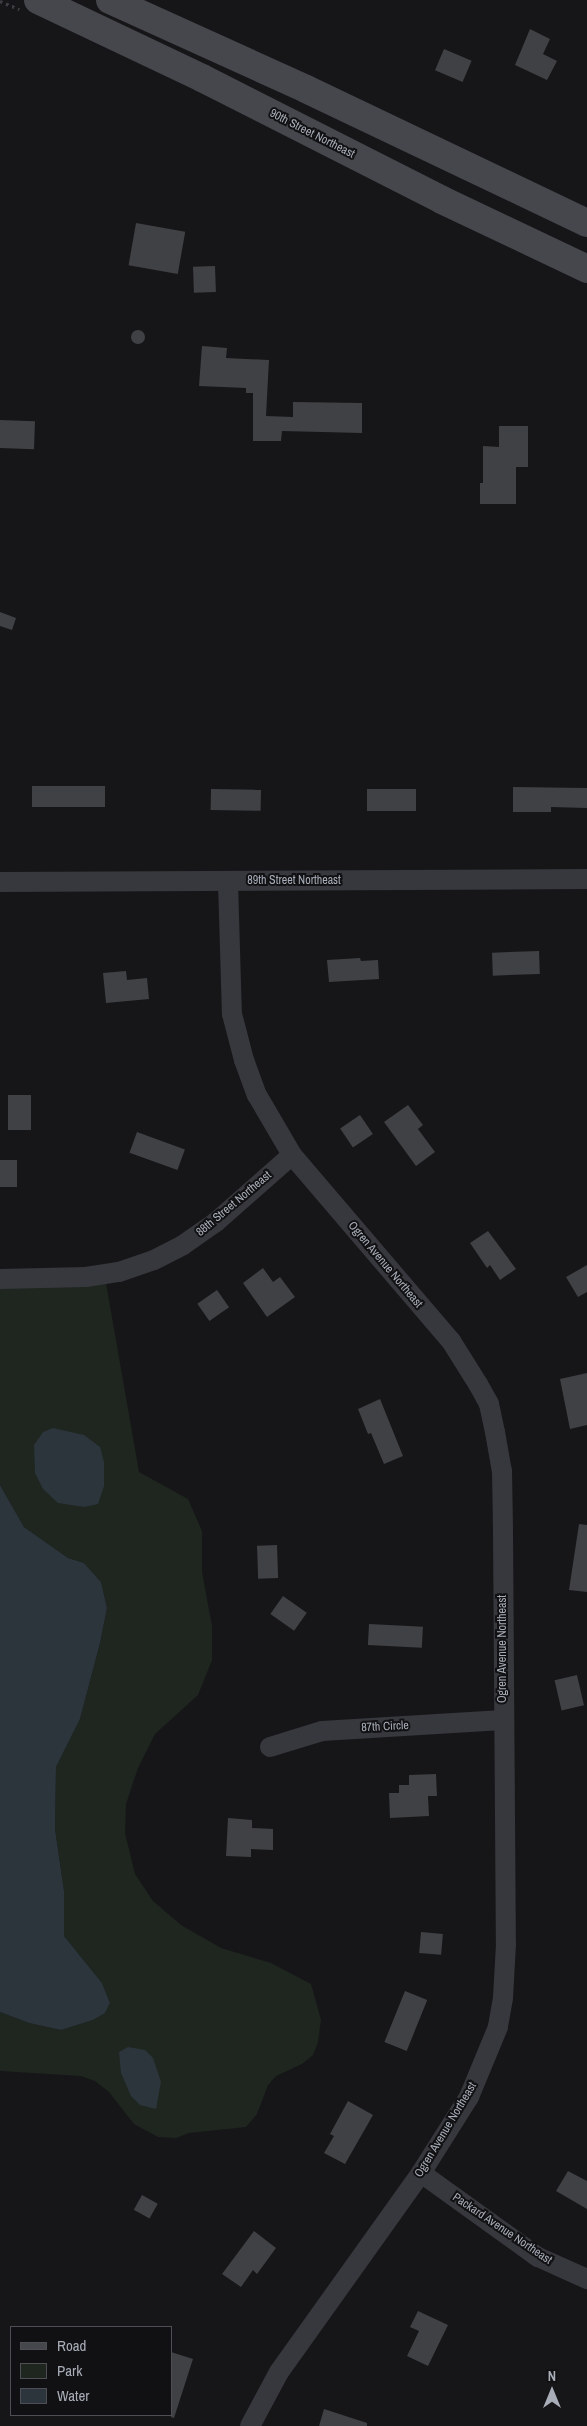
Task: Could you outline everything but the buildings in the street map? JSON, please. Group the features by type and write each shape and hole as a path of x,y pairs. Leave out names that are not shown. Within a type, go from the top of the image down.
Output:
{"main road":[{"name":"90th Street Northeast","path":"38,0 202,78 442,200 587,269"},
{"path":"110,0 306,89 587,223"}],"street":[{"name":"89th Street Northeast","path":"0,882 587,879"},
{"name":"Ogren Avenue Northeast","path":"228,882 232,1014 244,1060 257,1096 292,1156 451,1341 489,1404 502,1471 506,1944 503,1998 498,2027 469,2097 421,2173 279,2372 250,2426"},
{"name":"88th Street Northeast","path":"0,1279 86,1277 119,1272 154,1260 183,1246 216,1222 292,1156"},
{"name":"87th Circle","path":"270,1747 322,1731 503,1720"},
{"name":"Packard Avenue Northeast","path":"421,2173 538,2257 574,2275 587,2279"}],"green space":[{"path":"106,1283 139,1472 188,1499 202,1531 202,1572 212,1626 212,1660 198,1695 155,1734 138,1768 126,1804 125,1833 135,1874 153,1901 181,1925 221,1948 271,1963 311,1984 321,2020 318,2042 313,2055 302,2064 276,2076 268,2085 257,2114 246,2127 189,2133 176,2138 158,2137 134,2124 109,2092 95,2081 81,2076 0,2071 0,2012 29,2023 61,2030 93,2020 105,2013 110,2003 102,1983 64,1936 64,1891 55,1829 56,1767 80,1719 107,1608 101,1582 84,1563 68,1558 24,1527 0,1485 0,1288"}],"water":[{"path":"53,1428 84,1435 100,1447 104,1462 104,1486 98,1504 84,1507 58,1503 43,1489 35,1473 34,1445 43,1432"},
{"path":"0,1485 24,1527 68,1558 84,1563 101,1582 107,1608 80,1719 56,1767 55,1829 64,1891 64,1936 102,1983 110,2003 105,2013 93,2020 61,2030 29,2023 0,2012"},
{"path":"128,2047 145,2050 153,2058 161,2082 156,2109 140,2105 131,2096 121,2073 119,2052"}]}
